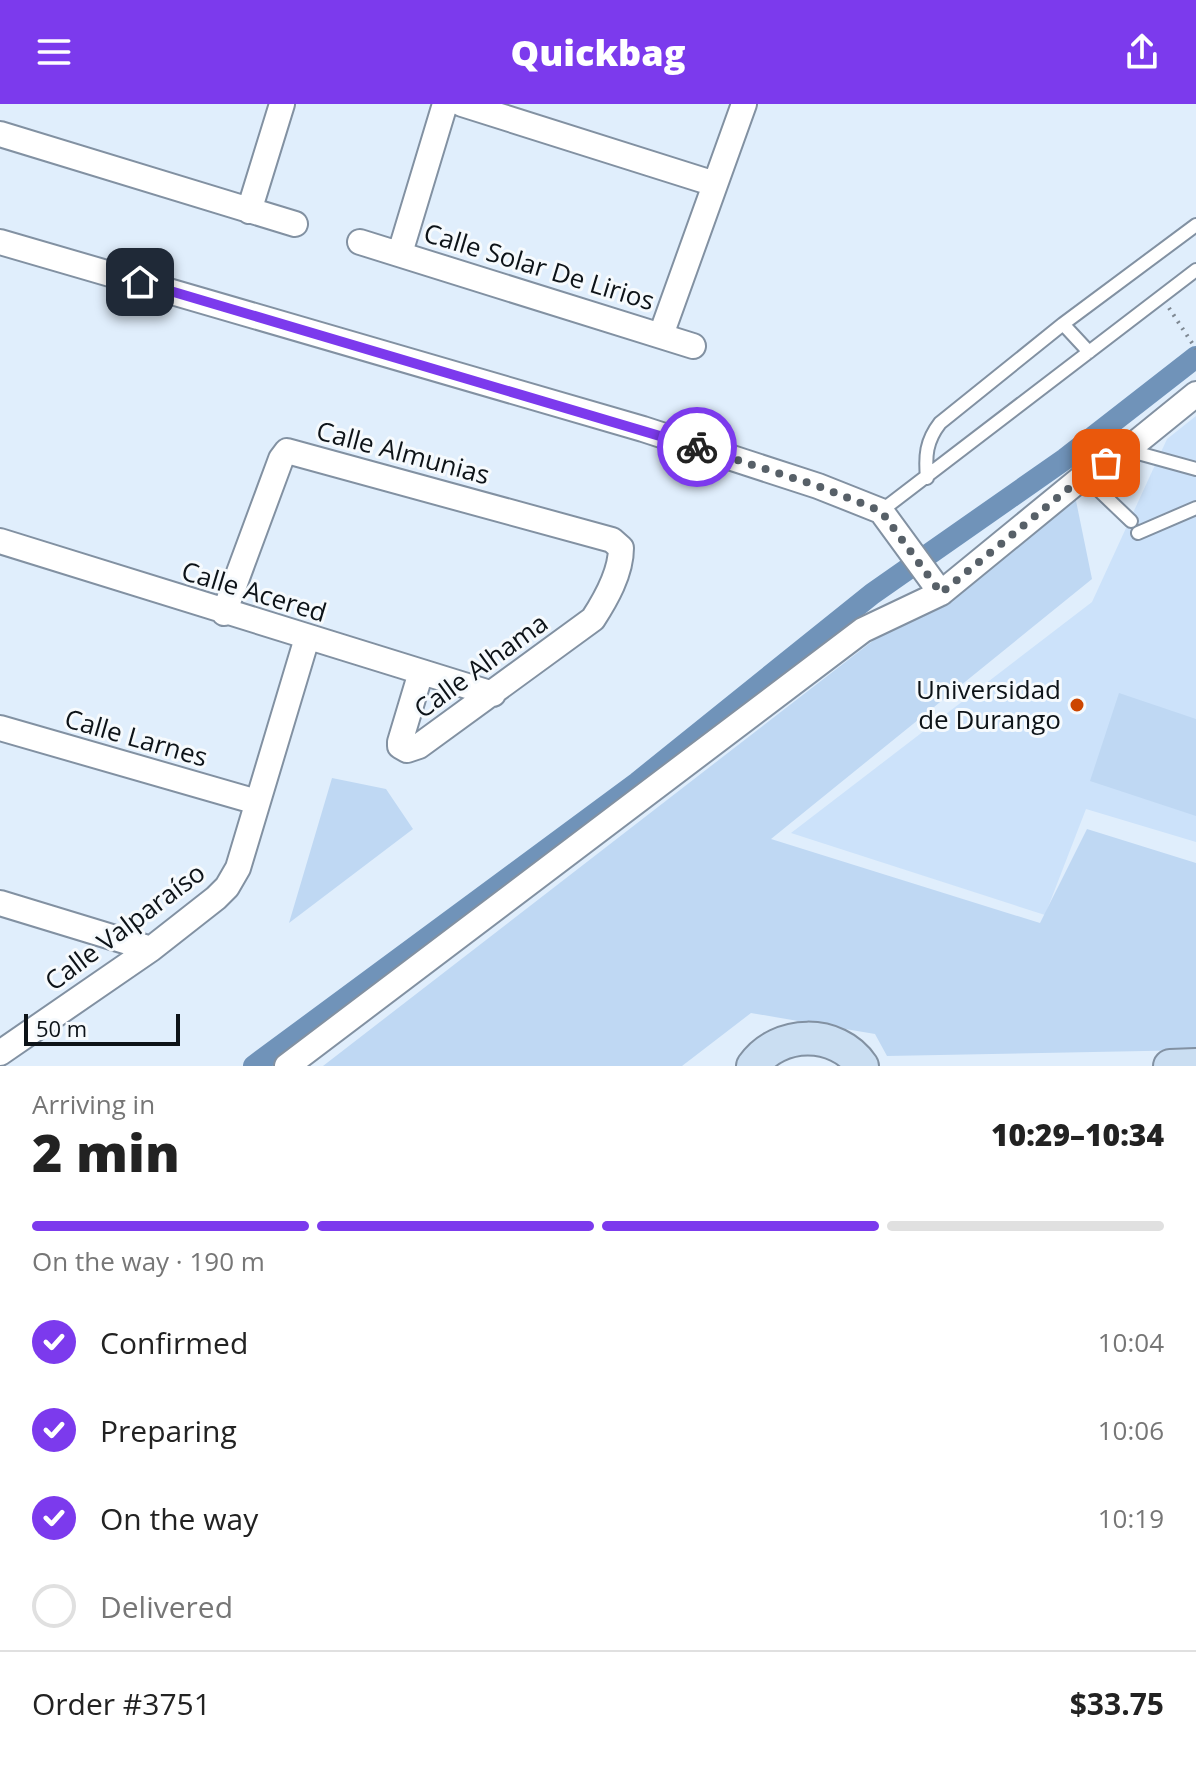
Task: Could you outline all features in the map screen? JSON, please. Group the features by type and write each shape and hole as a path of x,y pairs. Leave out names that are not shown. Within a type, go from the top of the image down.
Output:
{"street":[{"path":"249,211 282,104"},
{"name":"Calle Solar De Lirios","path":"400,253 445,104"},
{"path":"462,104 715,184"},
{"name":"Calle Solar De Lirios","path":"661,335 744,104"},
{"path":"0,134 295,224"},
{"path":"0,242 643,429 818,486 886,518 941,593"},
{"name":"Calle Solar De Lirios","path":"360,242 693,346"},
{"path":"287,1066 863,630 941,593 1084,476 1127,450 1196,394"},
{"name":"Calle Almunias","path":"224,613 281,459 287,451 612,540 621,548"},
{"name":"Calle Acered","path":"0,541 493,694"},
{"name":"Calle Alhama","path":"421,672 400,742 400,746 407,750 419,746 493,694 593,619 605,600 621,559 621,548"},
{"name":"Calle Valparaíso","path":"0,1053 151,949 227,887 238,868 307,638"},
{"name":"Calle Larnes","path":"0,728 257,802"},
{"path":"0,903 151,949"},
{"path":"753,1066 769,1049 784,1042 817,1038 847,1050 862,1066"},
{"path":"1170,1066 1196,1065"}],"lane":[{"path":"927,478 927,446 931,434 940,423 1063,324 1196,225"},
{"path":"886,518 927,478 1010,410 1196,270"},
{"path":"1063,324 1089,352"},
{"path":"1127,450 1196,469"},
{"path":"1084,476 1135,527 1196,508"}],"path":[{"path":"1160,295 1196,348"}],"shaded area":[{"name":"Universidad de Durango","path":"1196,416 1196,842 1086,809 1045,915 791,833 1092,602 1167,439"},
{"path":"1073,486 1092,579 771,839 1040,923 1087,829 1196,863 1196,1050 887,1056 875,1034 751,1013 682,1066 323,1066"},
{"path":"1119,693 1196,719 1196,816 1090,781"},
{"path":"332,778 386,789 413,829 289,923"}],"waterway":[{"path":"254,1066 637,783 872,594 1065,459 1196,357"}],"way so far":[{"path":"697,447 818,486 881,511 941,593 1084,476 1106,463"}],"place":[{"name":"Universidad de Durango","path":"1077,705"}],"route":[{"path":"140,282 697,447"}]}
